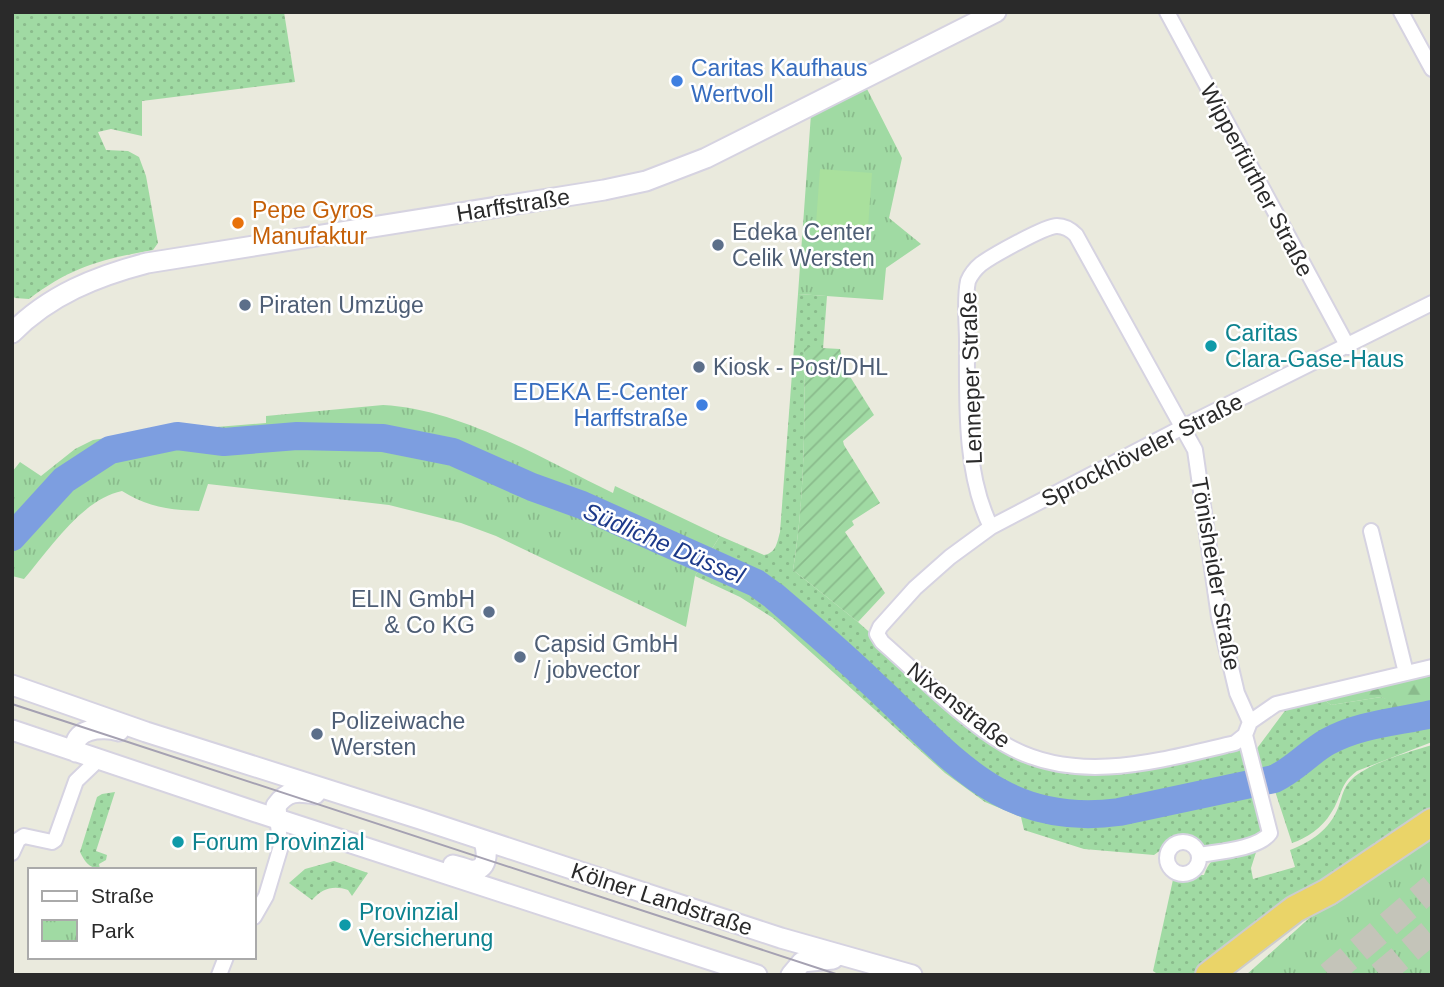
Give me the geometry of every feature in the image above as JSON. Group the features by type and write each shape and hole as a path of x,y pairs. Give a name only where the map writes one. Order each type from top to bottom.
{"highway":[{"path":"1209,975 1295,909 1328,892 1432,822"},
{"path":"1235,975 1328,892"}],"main road":[{"name":"Harffstraße","path":"12,333 38,311 82,284 147,263 592,192 653,179 717,153 996,12"},
{"name":"Kölner Landstraße","path":"12,685 146,732 841,956 912,975"},
{"path":"76,752 77,739 97,727 114,729 137,737 146,732"},
{"name":"Kölner Landstraße","path":"12,730 757,975"},
{"name":"Kölner Landstraße","path":"277,819 276,806 290,792 313,794 335,801 345,795"},
{"name":"Kölner Landstraße","path":"416,863 427,857 476,870 486,860 487,848 483,840"},
{"name":"Kölner Landstraße","path":"791,975 802,962 828,962 841,956"}],"street":[{"name":"Wipperfürther Straße","path":"1167,12 1348,347"},
{"path":"1401,12 1432,69"},
{"name":"Lenneper Straße","path":"991,527 976,488 970,445 967,286 970,276 983,263 1047,228 1059,226 1072,230 1076,235 1181,428"},
{"name":"Sprockhöveler Straße","path":"878,632 915,588 950,556 991,527 1181,428 1432,303"},
{"name":"Tönisheider Straße","path":"1181,428 1195,450 1219,617 1248,728 1253,765 1270,833 1261,843 1199,855"},
{"path":"1370,531 1406,673"},
{"name":"Nixenstraße","path":"878,632 882,642 990,735 1020,752 1055,763 1103,767 1146,764 1235,743 1276,704 1432,667"},
{"path":"12,853 18,840 24,836 55,841 76,781 76,752"},
{"path":"76,781 99,759"},
{"path":"256,914 267,896 281,846 277,819"},
{"path":"281,846 300,833 312,830"}],"green space":[{"path":"12,12 284,12 295,82 142,101 142,136 111,129 98,132 106,150 128,151 139,157 146,176 158,243 153,250 102,261 73,272 29,299 15,298 12,295"},
{"path":"866,87 902,158 889,218 921,244 886,268 883,300 798,294 811,114"},
{"path":"820,169 872,173 867,241 815,237"},
{"path":"798,294 827,296 823,349 804,348 802,487 793,570 858,622 969,721 1018,754 1103,770 1242,744 1262,831 1256,837 1209,849 1185,838 1176,839 1154,855 1084,849 1024,830 1021,817 985,802 945,773 773,618 740,597 695,576 720,536 764,555 774,550 777,544"},
{"path":"804,347 840,349 844,367 874,415 843,441 880,503 852,521 854,525 845,532 885,593 858,622 793,570 802,487"},
{"path":"383,405 442,416 471,426 530,451 613,493 615,486 720,536 695,576 686,627 496,536 461,523 389,505 208,484 199,511 159,507 122,491 107,496 93,504 67,527 24,579 12,576 12,472 20,462 41,476 75,449 93,440 131,434 266,423 266,416"},
{"path":"1432,674 1432,711 1395,718 1390,701 1381,697 1331,705 1323,699"},
{"path":"1381,697 1390,700 1395,718 1366,723 1323,741 1291,769 1266,776 1255,751 1287,708 1323,699 1331,705"},
{"path":"1432,714 1432,742 1357,771 1347,781 1335,807 1319,828 1292,843 1272,782 1293,774 1326,747 1345,736"},
{"path":"1432,745 1432,810 1195,975 1159,975 1153,971 1174,875 1204,875 1208,866 1219,856 1258,846 1251,868 1253,879 1295,867 1290,850 1312,839 1325,828 1335,816 1345,789 1352,779 1379,763"},
{"path":"115,792 96,851 107,855 106,860 99,864 100,868 96,868 87,863 80,852 97,797"},
{"path":"1432,828 1432,975 1246,975 1315,913"},
{"path":"334,861 368,873 352,896 348,890 333,888 324,890 312,900 289,883 305,869"}],"waterway":[{"name":"Südliche Düssel","path":"12,537 64,480 110,450 177,436 224,442 297,436 383,438 453,452 532,487 582,505 756,583 862,673 954,761 1010,798 1042,809 1078,814 1119,812 1274,779 1320,746 1339,736 1365,727 1432,714"}],"tunnel":[{"path":"1329,975 1432,887"},
{"path":"1380,975 1432,931"}],"tram line":[{"path":"12,704 839,975"}],"place":[{"name":"Caritas Kaufhaus Wertvoll","path":"677,81"},
{"name":"Pepe Gyros Manufaktur","path":"238,223"},
{"name":"Edeka Center Celik Wersten","path":"718,245"},
{"name":"Piraten Umzüge","path":"245,305"},
{"name":"Caritas Clara-Gase-Haus","path":"1211,346"},
{"name":"Kiosk - Post/DHL","path":"699,367"},
{"name":"EDEKA E-Center Harffstraße","path":"702,405"},
{"name":"ELIN GmbH & Co KG","path":"489,612"},
{"name":"Capsid GmbH / jobvector","path":"520,657"},
{"name":"Polizeiwache Wersten","path":"317,734"},
{"name":"Forum Provinzial","path":"178,842"},
{"name":"Provinzial Versicherung","path":"345,925"}]}
